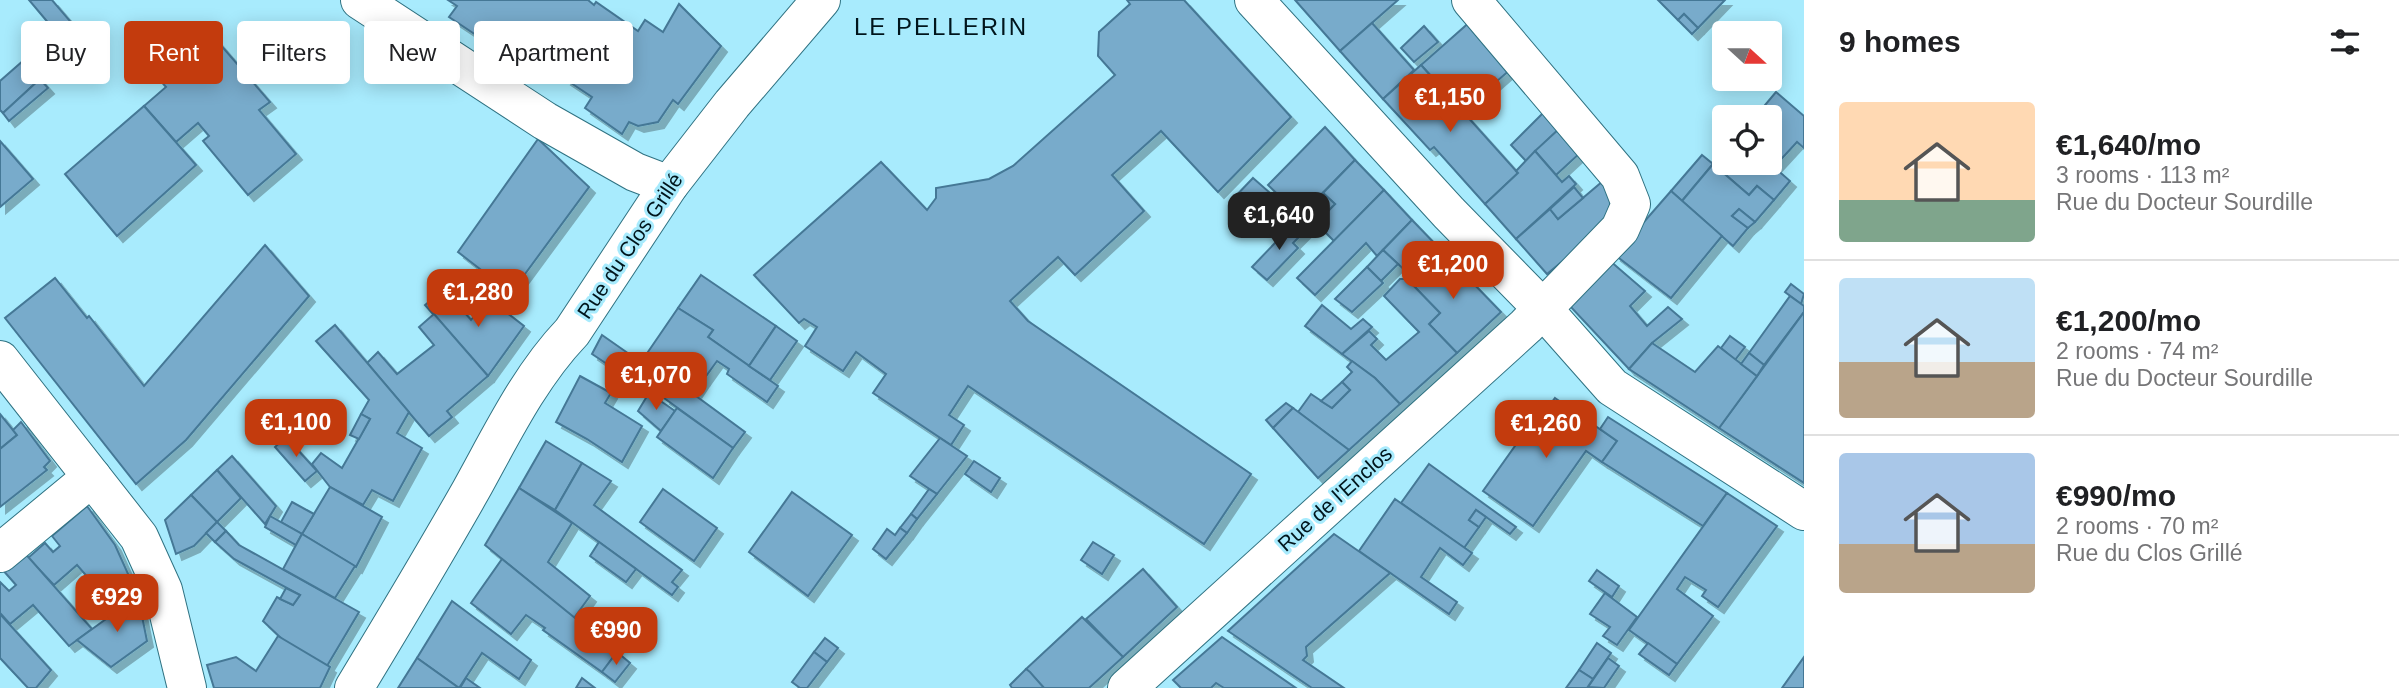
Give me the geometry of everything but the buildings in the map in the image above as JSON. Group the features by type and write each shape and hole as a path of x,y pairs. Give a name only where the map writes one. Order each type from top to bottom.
{"street":[{"path":"360,0 545,121 635,172 669,185"},
{"name":"Rue du Clos Grillé","path":"355,688 428,566 512,416 554,351 572,332 669,185 732,104 821,0"},
{"path":"1254,0 1449,213 1543,309 1612,387 1804,511"},
{"name":"Rue de l'Enclos","path":"1127,688 1543,309 1620,229 1631,204 1620,176 1471,0"},
{"path":"0,360 139,537 163,590 187,688"},
{"path":"0,553 92,477"}],"district":[{"name":"LE PELLERIN","path":"941,27"}]}
